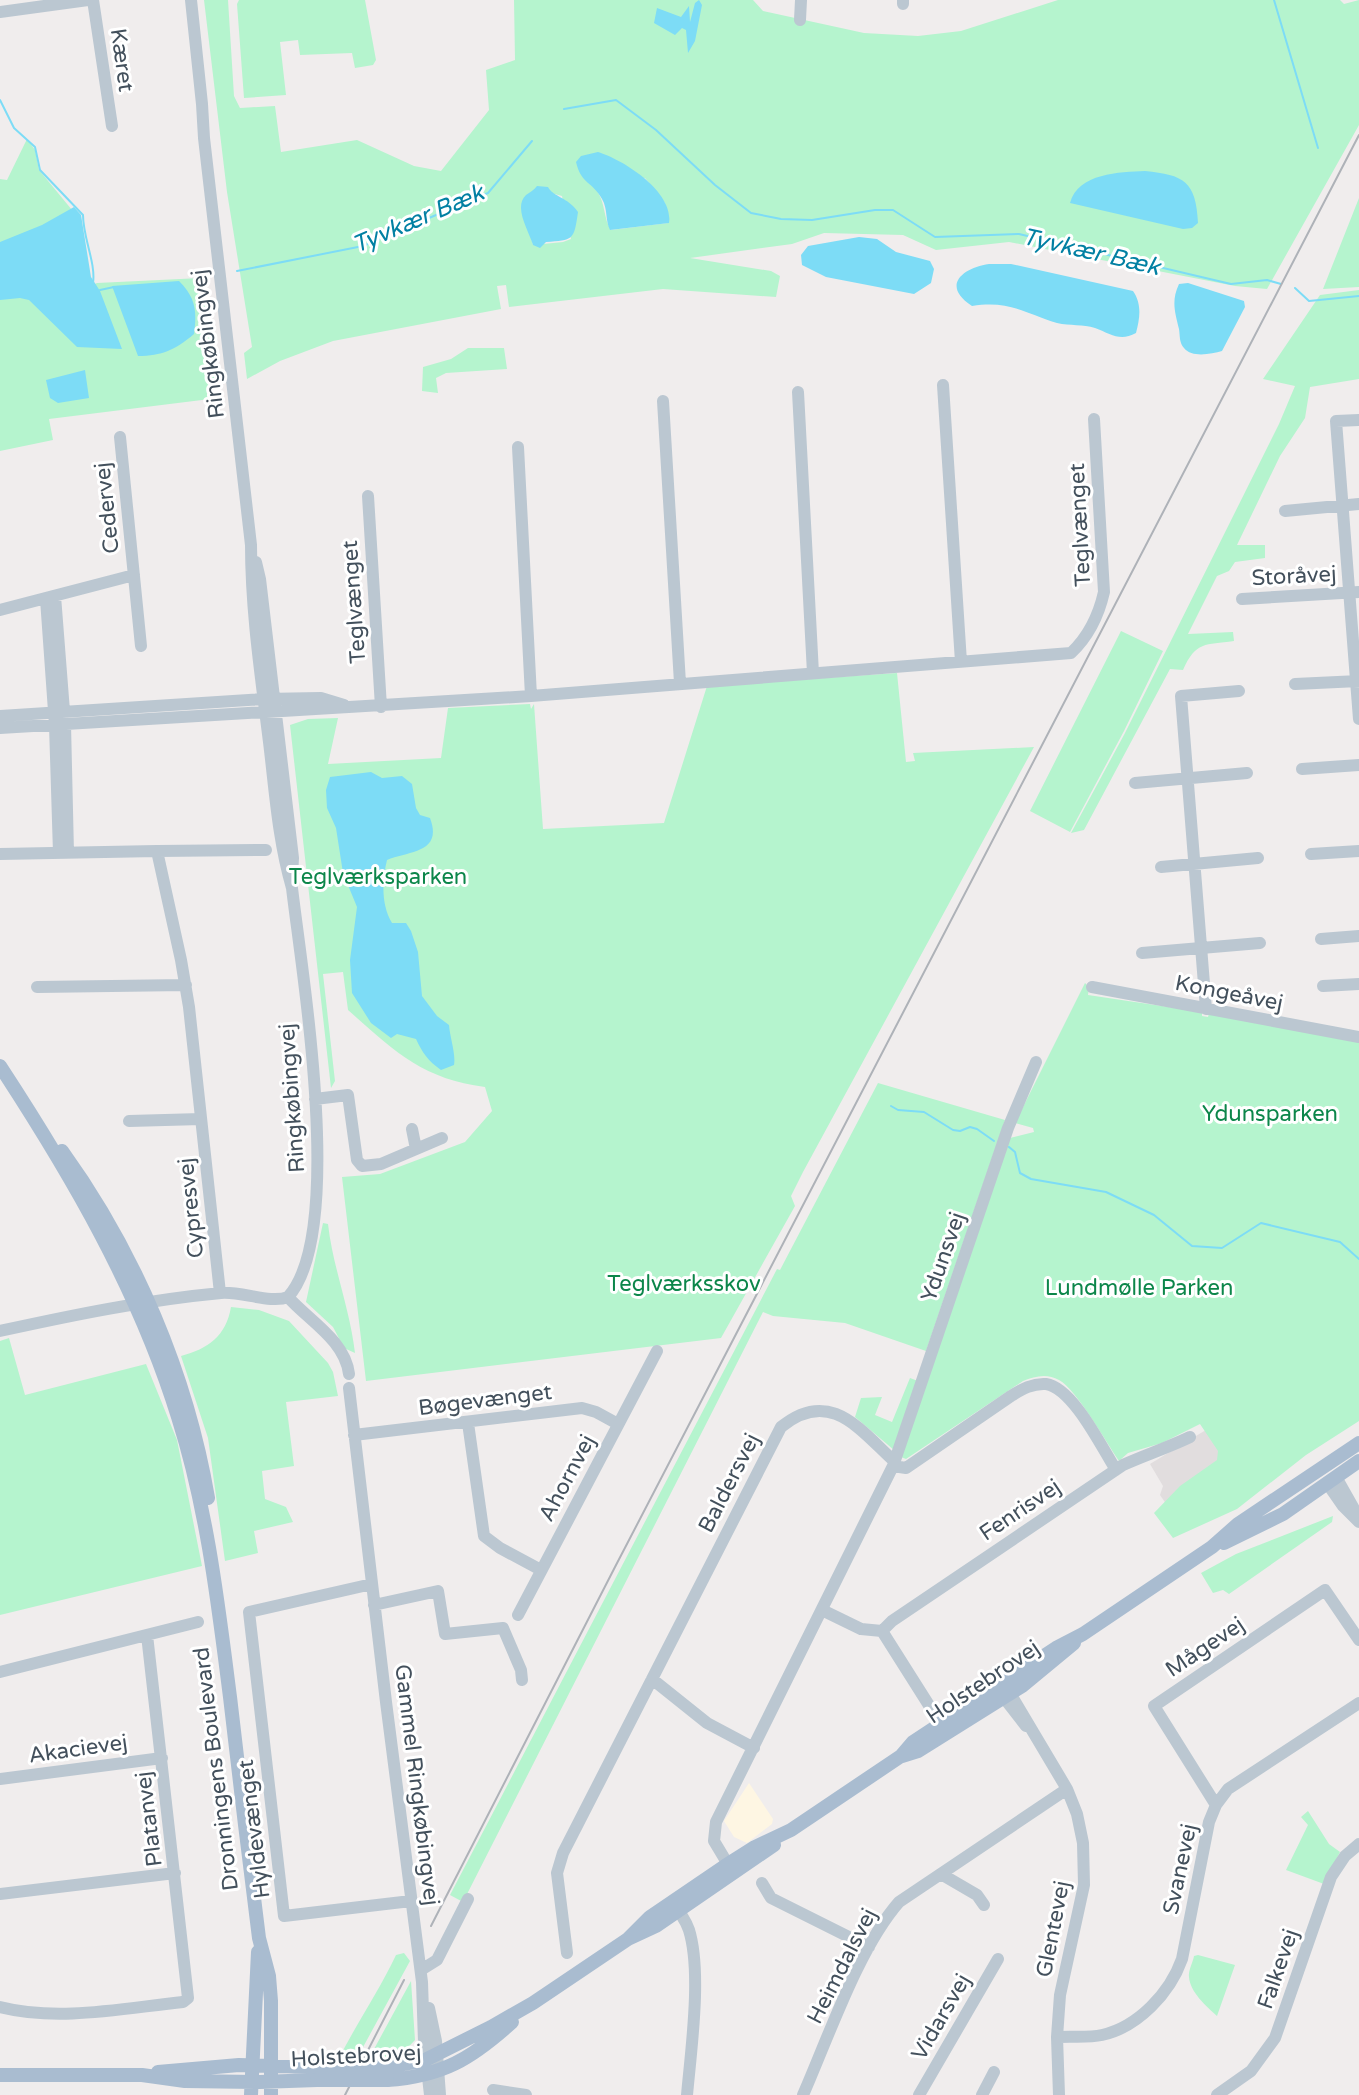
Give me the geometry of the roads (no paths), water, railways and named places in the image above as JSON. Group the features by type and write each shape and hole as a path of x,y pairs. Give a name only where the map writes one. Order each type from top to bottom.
{"main road":[{"name":"Dronningens Boulevard","path":"0,1066 142,1304 190,1460 217,1594 259,1938 269,1976 262,2078"},
{"name":"Holstebrovej","path":"433,2064 533,2003 628,1939 656,1926 675,1906 731,1868 754,1847 786,1833 901,1756 918,1751 944,1728 1004,1690 1056,1648 1083,1634 1212,1547 1246,1534 1283,1514 1359,1443"},
{"path":"1328,1475 1359,1450"},
{"name":"Holstebrovej","path":"1328,1475 1359,1461"},
{"name":"Holstebrovej","path":"1004,1690 1041,1673 1083,1634"},
{"name":"Dronningens Boulevard","path":"259,1938 257,1976 263,2004 262,2078"},
{"name":"Holstebrovej","path":"262,2078 387,2074 470,2057 533,2003"},
{"path":"142,2075 186,2068 262,2078"},
{"path":"0,2075 262,2078"}],"street":[{"name":"Kæret","path":"0,12 90,0 112,126"},
{"name":"Ringkøbingvej","path":"183,0 194,96 204,138"},
{"name":"Ringkøbingvej","path":"191,0 251,545 260,579 284,860 292,888 318,1128 317,1197 310,1246 294,1290 288,1297"},
{"path":"800,20 801,0"},
{"path":"943,385 961,662"},
{"path":"798,392 813,673"},
{"path":"663,401 680,683"},
{"name":"Teglvænget","path":"60,718 270,706 381,707 1071,653 1081,644 1100,608 1104,592 1094,419"},
{"name":"Storåvej","path":"1359,420 1336,421 1354,592 1359,719"},
{"name":"Cedervej","path":"120,437 141,646"},
{"path":"518,447 531,696"},
{"name":"Teglvænget","path":"368,496 381,707"},
{"path":"1285,511 1359,504"},
{"name":"Cedervej","path":"0,610 134,575"},
{"name":"Storåvej","path":"1242,599 1354,592"},
{"path":"50,597 60,718 63,853"},
{"path":"1295,684 1358,681"},
{"path":"1206,1009 1181,696 1239,691"},
{"path":"0,716 60,718"},
{"path":"0,728 60,718"},
{"path":"1302,769 1359,765"},
{"path":"1135,783 1247,773"},
{"path":"0,854 266,850"},
{"name":"Cypresvej","path":"157,851 186,985 220,1293"},
{"path":"1311,854 1359,851"},
{"path":"1161,867 1258,858"},
{"path":"1321,939 1359,936"},
{"path":"1142,953 1260,943"},
{"path":"1323,986 1359,984"},
{"path":"37,987 186,985"},
{"name":"Kongeåvej","path":"1092,987 1359,1037"},
{"name":"Ydunsvej","path":"731,1868 714,1841 714,1830 893,1464 1008,1128 1036,1062"},
{"path":"315,1099 348,1095 357,1160 362,1166 381,1164 442,1138"},
{"path":"129,1121 201,1119"},
{"path":"412,1129 416,1149"},
{"path":"0,1331 113,1306 220,1293 275,1299 288,1297 324,1331 347,1363 349,1374"},
{"name":"Ahornvej","path":"518,1615 652,1356"},
{"path":"893,1464 906,1468 1011,1396 1025,1388 1043,1384 1056,1387 1071,1400 1116,1470"},
{"name":"Gammel Ringkøbingvej","path":"349,1388 433,2064"},
{"name":"Bøgevænget","path":"354,1435 582,1408 618,1424"},
{"name":"Baldersvej","path":"567,1953 557,1883 559,1862 781,1427 802,1414 828,1411 840,1415 866,1434 893,1464"},
{"path":"468,1423 484,1536 541,1570"},
{"name":"Fenrisvej","path":"882,1631 892,1621 1116,1470 1190,1437"},
{"path":"1328,1475 1343,1506 1359,1521"},
{"name":"Hyldevænget","path":"372,1584 249,1612 284,1916 411,1901"},
{"name":"Mågevej","path":"1216,1805 1154,1706 1325,1590 1359,1640"},
{"path":"374,1605 438,1591 445,1634 503,1628 521,1670 522,1680"},
{"path":"822,1610 861,1629 882,1631 944,1728"},
{"path":"0,1672 198,1622"},
{"name":"Platanvej","path":"0,2007 43,2013 77,2013 183,2002 188,1998 147,1635"},
{"path":"652,1679 707,1723 754,1748"},
{"name":"Glentevej","path":"1004,1690 1067,1789 1080,1828 1084,1885 1060,1995 1057,2037 1059,2095"},
{"name":"Svanevej","path":"1057,2037 1100,2035 1121,2028 1158,2001 1175,1979 1182,1959 1209,1822 1216,1805 1228,1789 1359,1703"},
{"name":"Akacievej","path":"0,1779 162,1758"},
{"name":"Heimdalsvej","path":"803,2095 884,1919 899,1902 1067,1789"},
{"name":"Falkevej","path":"1217,2095 1251,2071 1275,2038 1331,1877 1345,1856 1359,1844"},
{"path":"0,1894 175,1873"},
{"path":"941,1874 977,1895 984,1905"},
{"path":"762,1883 771,1898 869,1947"},
{"name":"Gammel Ringkøbingvej","path":"421,1976 437,1960 468,1899"},
{"path":"675,1906 689,1931 693,1971 687,2095"},
{"name":"Vidarsvej","path":"919,2095 998,1959"},
{"path":"430,2095 433,2064"},
{"path":"433,2064 440,2095"},
{"path":"982,2095 994,2072"},
{"path":"493,2090 526,2095"}],"water":[{"path":"699,0 702,5 695,41 688,53 686,30 682,28 675,35 654,23 657,8 681,17 689,6 690,22 695,3"},
{"path":"598,152 621,162 656,189 664,200 669,223 610,230 602,199 581,175 576,162 581,156"},
{"path":"1145,171 1169,175 1185,183 1194,198 1198,223 1192,228 1183,229 1070,203 1074,193 1091,180 1112,174"},
{"path":"537,186 548,187 578,212 571,237 546,242 540,248 533,245 521,212 522,200"},
{"path":"74,207 81,215 91,277 100,291 122,349 77,347 29,300 0,300 0,242 42,225"},
{"path":"859,237 877,239 896,252 930,261 934,269 931,283 914,294 826,277 802,265 801,255 808,246"},
{"path":"989,264 1011,264 1133,291 1139,311 1136,333 1120,337 1090,327 1057,323 1007,306 972,306 958,292 959,279 971,269"},
{"path":"179,281 194,305 194,334 168,351 138,356 112,286"},
{"path":"1188,283 1244,301 1245,307 1222,351 1197,354 1187,351 1181,344 1174,301 1179,284"},
{"path":"85,370 89,398 58,403 50,398 46,380"},
{"path":"371,772 382,778 402,776 412,784 416,808 420,815 430,818 433,829 432,838 422,849 387,860 384,892 392,923 406,923 411,931 418,952 422,996 437,1016 449,1025 454,1065 441,1070 426,1056 416,1039 397,1034 391,1038 371,1023 352,993 350,960 357,907 343,873 336,828 327,808 326,790 330,777"}],"waterway":[{"path":"1274,0 1318,148"},
{"path":"0,100 14,128 35,147 40,170 83,215 93,283"},
{"name":"Tyvkær Bæk","path":"564,109 616,100 656,130 715,185 751,213 781,219 812,220 893,210 935,237 1019,234 1231,284 1267,280 1281,284"},
{"name":"Tyvkær Bæk","path":"237,271 363,246 488,193 532,141"},
{"name":"Tyvkær Bæk","path":"100,290 114,287"},
{"name":"Tyvkær Bæk","path":"1295,288 1309,301 1359,296"},
{"path":"891,1106 898,1110 924,1112 953,1130 977,1129 994,1141"},
{"path":"1009,1147 1015,1152 1020,1173 1031,1179 1106,1192 1154,1215 1192,1246 1222,1248 1261,1223 1340,1242 1359,1259"}],"railway":[{"path":"431,1926 1359,135"},
{"path":"345,2095 404,1980"}],"park label":[{"name":"Teglværksparken","path":"378,877"},
{"name":"Ydunsparken","path":"1270,1114"},
{"name":"Teglværksskov","path":"684,1284"},
{"name":"Lundmølle Parken","path":"1139,1288"}]}
